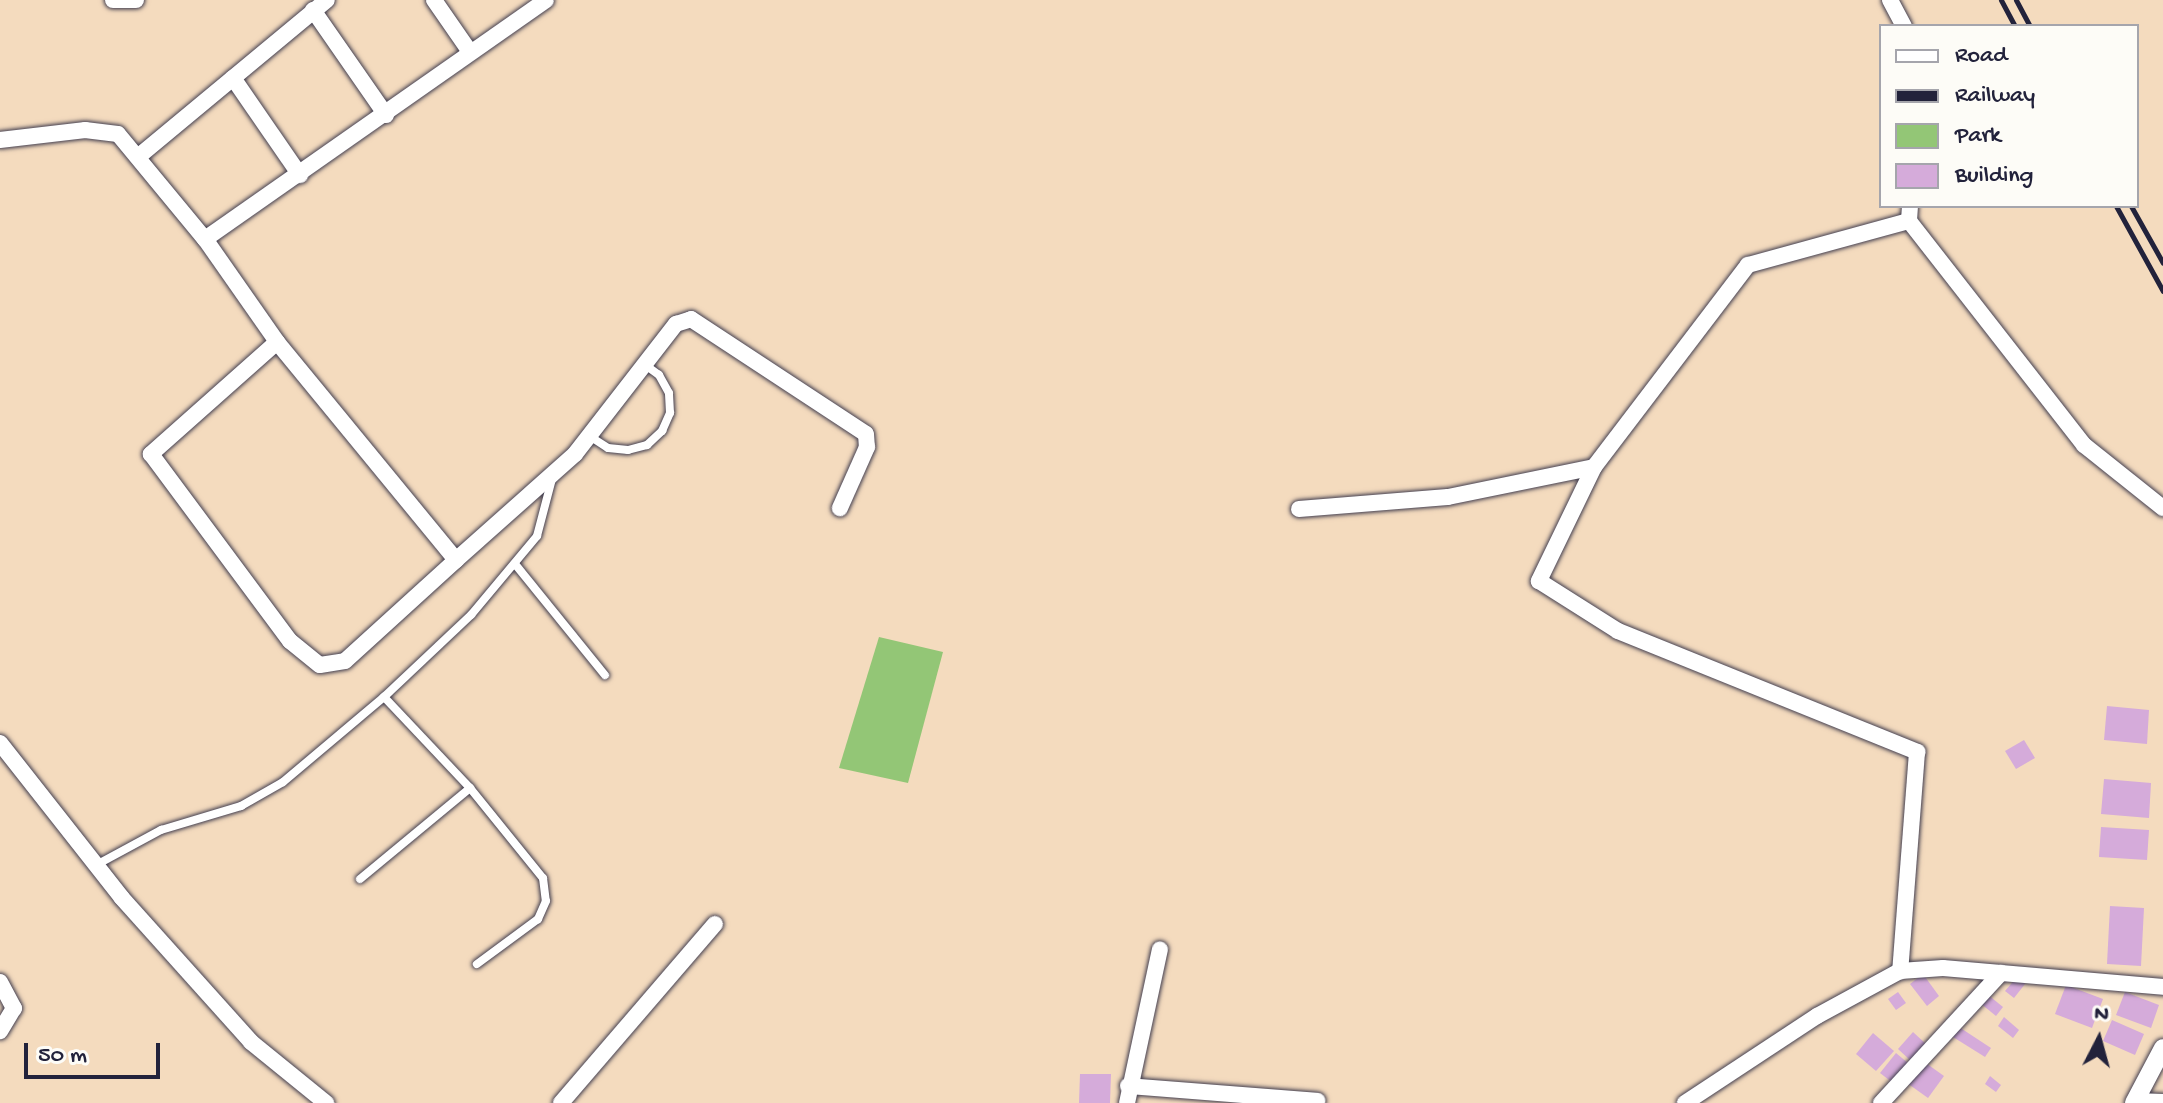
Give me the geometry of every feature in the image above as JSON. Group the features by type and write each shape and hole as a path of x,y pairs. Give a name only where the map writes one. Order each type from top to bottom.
{"street":[{"path":"113,0 136,0"},
{"path":"434,0 470,52"},
{"path":"205,239 546,0"},
{"path":"1890,0 1903,24"},
{"path":"139,156 320,5 386,115"},
{"path":"233,78 300,175"},
{"path":"0,140 85,130 118,134 205,239 277,342 456,560"},
{"path":"1900,971 1917,752 1618,631 1539,581 1594,467 1748,265 1909,214 2084,445 2163,508"},
{"path":"277,342 151,454 290,641 320,665 345,661 553,474 591,437 643,363 676,324 698,321 866,434 867,447 840,508"},
{"path":"1299,509 1448,497 1594,467"},
{"path":"0,743 98,864 251,1042 326,1103"},
{"path":"561,1103 715,924"},
{"path":"1160,949 1127,1094 1317,1101"},
{"path":"1685,1103 1817,1016 1900,971 1943,968 2163,987"},
{"path":"1881,1103 2001,973"},
{"path":"0,982 14,1008 0,1031"},
{"path":"2163,1048 2135,1102 2163,1102"}],"lane":[{"path":"591,437 608,448 628,450 647,445 662,431 670,413 669,393 659,375 643,363"},
{"path":"98,864 161,830 241,806 283,782 384,697 515,564 537,536 548,510 553,474"},
{"path":"515,564 605,675"},
{"path":"384,697 470,788 543,878 547,889 538,919 477,964"},
{"path":"360,879 470,788"}],"green space":[{"path":"879,637 943,652 908,783 839,768"}],"building":[{"path":"2107,706 2149,710 2147,744 2104,740"},
{"path":"2024,740 2035,758 2016,769 2005,751"},
{"path":"2104,779 2151,783 2149,818 2101,814"},
{"path":"2101,827 2149,830 2147,860 2099,857"},
{"path":"2110,906 2144,908 2141,966 2107,964"},
{"path":"1923,974 1939,996 1927,1006 1910,984"},
{"path":"2017,977 2025,984 2014,998 2005,991"},
{"path":"2066,985 2103,999 2092,1028 2055,1014"},
{"path":"1898,992 1906,1003 1896,1010 1888,999"},
{"path":"2125,992 2159,1005 2151,1028 2116,1015"},
{"path":"1987,994 2003,1007 1996,1016 1980,1003"},
{"path":"2004,1017 2019,1030 2013,1038 1998,1026"},
{"path":"2112,1020 2144,1034 2135,1055 2103,1041"},
{"path":"1959,1027 1991,1048 1985,1057 1953,1037"},
{"path":"1913,1032 1926,1044 1911,1061 1898,1049"},
{"path":"1873,1033 1894,1051 1876,1071 1856,1054"},
{"path":"1896,1053 1908,1063 1893,1083 1880,1073"},
{"path":"1923,1061 1944,1076 1928,1098 1907,1083"},
{"path":"1080,1074 1111,1074 1110,1103 1079,1103"},
{"path":"1990,1076 2001,1085 1996,1092 1985,1084"}],"railway":[{"path":"2001,0 2014,24"},
{"path":"2016,0 2029,24"},
{"path":"2117,208 2163,291"},
{"path":"2132,208 2163,263"}]}
